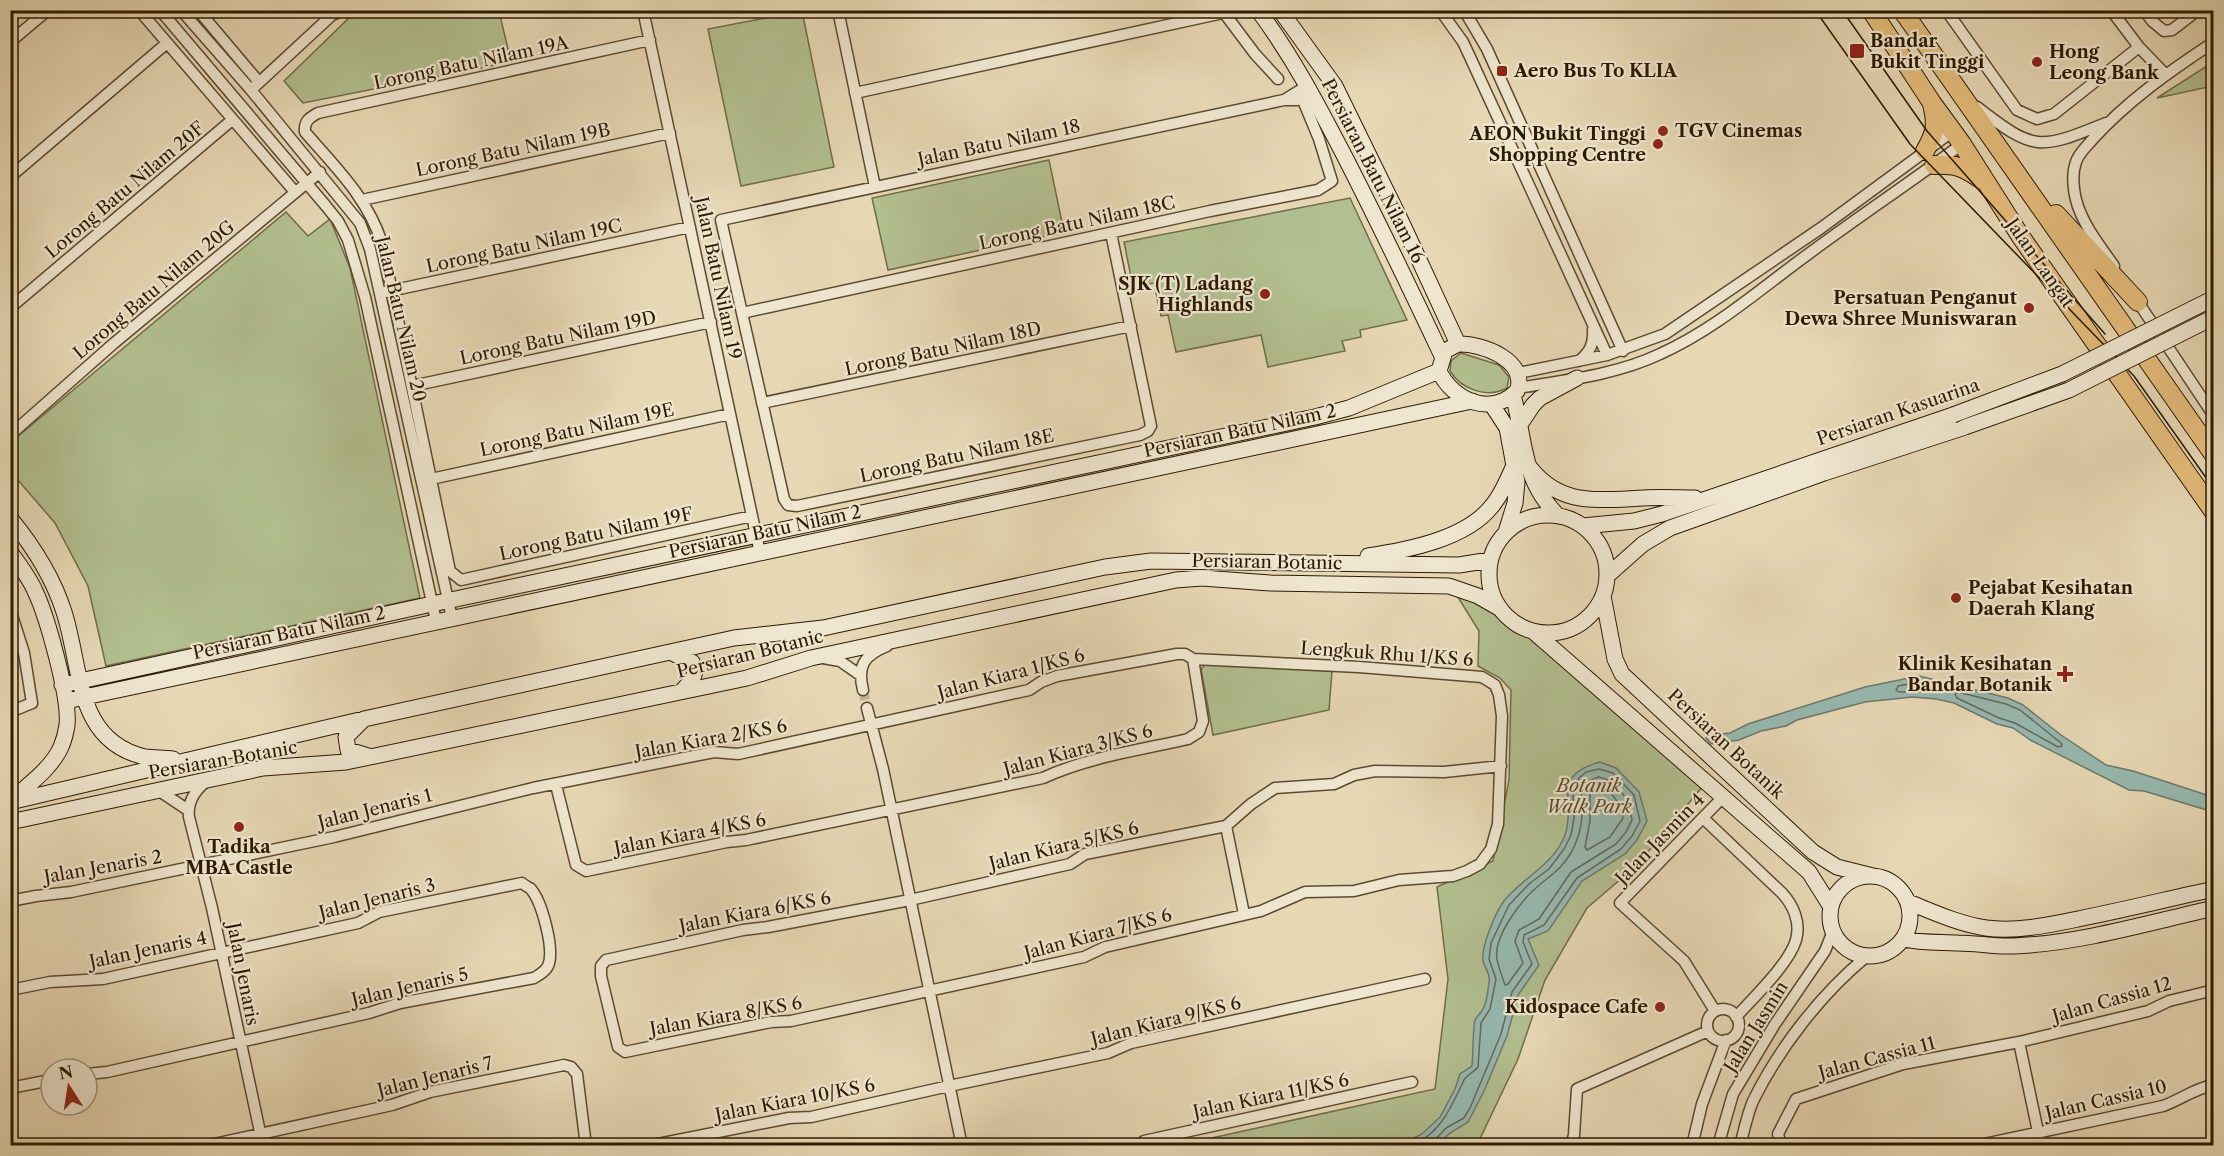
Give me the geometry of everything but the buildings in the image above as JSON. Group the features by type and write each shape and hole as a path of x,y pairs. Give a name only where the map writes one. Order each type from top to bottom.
{"highway":[{"name":"Jalan Langat","path":"1871,10 1932,103 1961,135 1986,183 2020,237 2214,512"},
{"name":"Jalan Langat","path":"1902,11 2214,455"},
{"path":"1902,11 1914,42 1962,113 1961,135 1973,132 1980,139 2097,311 2129,335"},
{"path":"1932,103 1936,120 1929,158 1960,166 1986,183"},
{"path":"2027,189 2047,205 2138,302"}],"main road":[{"name":"Persiaran Batu Nilam 16","path":"1258,10 1295,64 1307,93 1390,244 1441,363"},
{"name":"Persiaran Batu Nilam 16","path":"1280,10 1335,86 1458,344"},
{"name":"Persiaran Kasuarina","path":"1583,526 1634,521 1662,514 1953,415 2062,374 2214,298"},
{"name":"Persiaran Kasuarina","path":"1607,576 1643,544 1670,528 1824,473 1965,428 2069,390 2214,316"},
{"path":"1506,532 1516,495 1520,464 1521,423 1517,385 1513,365 1502,357 1473,345 1458,344 1448,348 1441,363 1443,379 1455,393 1472,402 1492,405 1506,400 1517,385"},
{"name":"Persiaran Batu Nilam 2","path":"62,685 1350,408 1441,363"},
{"path":"1521,423 1540,398 1576,378"},
{"name":"Persiaran Batu Nilam 2","path":"66,701 1472,402"},
{"path":"1492,405 1507,428 1520,464 1538,492 1558,516"},
{"path":"1190,444 1193,460"},
{"path":"1520,464 1555,491 1589,501 1704,498"},
{"path":"1333,562 1397,552 1473,524 1492,507 1520,464"},
{"path":"1534,632 1550,633 1567,630 1588,617 1603,596 1607,576 1605,557 1597,540 1583,526 1571,519 1544,515 1530,518 1517,523 1499,540 1490,560 1488,577 1499,608 1514,623 1534,632 1809,872 1831,907"},
{"path":"10,518 31,544 56,588 65,614 84,696 94,723 107,739 118,746 145,756 186,761"},
{"path":"10,552 39,599 66,701 67,723 61,746 39,774 10,802"},
{"name":"Persiaran Botanic","path":"10,802 364,719 734,638 823,628 1125,564 1180,561 1459,565 1490,560"},
{"name":"Persiaran Botanic","path":"10,822 263,768 346,762 371,757 747,678 811,658 1176,580 1202,578 1270,583 1449,586 1478,596 1499,608"},
{"name":"Persiaran Botanik","path":"1603,596 1615,659 1622,674 1813,852 1837,867 1874,876"},
{"path":"672,653 692,662 696,669 695,676 682,691"},
{"path":"364,719 346,737 346,744 348,750 371,757"},
{"path":"1908,902 1910,921 1903,939 1887,952 1866,956 1852,952 1841,944 1830,923 1831,907 1835,896 1851,881 1862,877 1874,876 1894,884 1908,902 1956,921 1984,928 2005,930 2110,913 2214,889"},
{"path":"1903,939 1920,943 2011,946 2054,942 2214,908"}],"street":[{"path":"10,42 48,10"},
{"path":"139,10 295,192"},
{"name":"Jalan Batu Nilam 20","path":"160,10 338,221 348,240 365,297 436,621"},
{"path":"198,10 255,85 330,13 343,10"},
{"name":"Jalan Batu Nilam 19","path":"643,10 760,553"},
{"path":"838,10 875,187"},
{"path":"1440,10 1463,42 1607,355"},
{"path":"1464,10 1487,49 1623,351"},
{"path":"1946,10 2017,110 2037,119 2054,114 2139,47"},
{"path":"2111,10 2139,47 2165,74"},
{"path":"2144,10 2164,31 2172,30 2198,10"},
{"path":"855,93 1222,12 1278,79"},
{"name":"Jalan Batu Nilam 20","path":"183,13 186,25 203,46 200,51 194,52"},
{"name":"Jalan Batu Nilam 20","path":"183,13 255,85 360,223 370,249 452,618"},
{"name":"Lorong Batu Nilam 19A","path":"362,200 305,132 304,125 307,120 318,113 650,40"},
{"path":"2214,42 2165,74 2109,122 2076,160 2074,191 2078,208 2088,229 2214,416"},
{"path":"10,177 166,43"},
{"path":"1470,57 1487,49"},
{"path":"1955,86 1969,101 2005,129 2027,141 2046,144 2067,139 2109,122"},
{"name":"Jalan Batu Nilam 18","path":"742,313 721,220 1284,100 1307,93"},
{"name":"Lorong Batu Nilam 18C","path":"742,313 1318,190 1332,181 1318,139 1307,93"},
{"name":"Lorong Batu Nilam 20F","path":"10,308 232,120"},
{"name":"Lorong Batu Nilam 19B","path":"362,200 670,133"},
{"path":"1517,385 1578,362 1623,351 1665,334 1961,135"},
{"path":"1517,385 1576,378 1640,363 1713,325 1863,213 1929,158 1961,135"},
{"name":"Lorong Batu Nilam 20G","path":"10,435 113,345 320,172"},
{"path":"362,200 375,221 378,232 431,479"},
{"path":"1546,223 1562,216"},
{"name":"Lorong Batu Nilam 19C","path":"365,297 690,226"},
{"path":"1111,233 1131,326"},
{"path":"742,313 762,404"},
{"name":"Lorong Batu Nilam 19D","path":"412,386 711,322"},
{"path":"1578,362 1588,353 1594,340 1593,324"},
{"name":"Lorong Batu Nilam 18D","path":"762,404 1131,326"},
{"name":"Lorong Batu Nilam 18E","path":"762,404 784,499 788,505 797,506 1140,435 1152,426 1131,326"},
{"name":"Lorong Batu Nilam 19E","path":"431,479 730,414"},
{"name":"Lorong Batu Nilam 19F","path":"431,479 450,571 461,580 752,516"},
{"path":"10,609 24,653 32,703 10,712"},
{"path":"863,690 860,675 866,658 879,649 904,639"},
{"name":"Jalan Kiara 1/KS 6","path":"871,726 1029,690 1057,676 1177,654 1185,654 1193,659"},
{"path":"811,658 829,658 840,661 860,675"},
{"name":"Lengkuk Rhu 1/KS 6","path":"1193,659 1359,667 1482,677 1495,685 1499,695 1502,716 1498,824 1491,849 1480,864 1453,876 1399,880 1354,891 1305,892 1274,907"},
{"name":"Jalan Kiara 3/KS 6","path":"892,810 1043,778 1062,769 1194,736 1199,732 1203,721 1193,659"},
{"path":"867,708 884,769 962,1146"},
{"name":"Jalan Kiara 2/KS 6","path":"556,785 714,752 738,754 871,726"},
{"path":"1244,914 1226,826 1251,804 1275,788 1334,784 1375,771 1444,772 1501,766"},
{"path":"158,790 188,810 197,789 209,780"},
{"name":"Jalan Kiara 4/KS 6","path":"556,785 576,865 585,871 892,810"},
{"name":"Jalan Jenaris 1","path":"201,865 334,837 533,788 556,785"},
{"name":"Jalan Jasmin 4","path":"1715,1011 1684,961 1620,903 1724,797"},
{"name":"Jalan Jenaris","path":"188,810 222,951 263,1146"},
{"path":"1703,818 1792,903 1796,915 1796,939 1790,951 1770,981 1736,1017"},
{"name":"Jalan Kiara 5/KS 6","path":"910,900 1070,864 1086,854 1226,826"},
{"name":"Jalan Jenaris 2","path":"10,901 71,892 201,865"},
{"name":"Jalan Jenaris 3","path":"222,951 358,923 379,912 522,883 530,888 539,903 547,930"},
{"name":"Jalan Kiara 6/KS 6","path":"606,960 742,930 910,900"},
{"name":"Jalan Kiara 7/KS 6","path":"930,992 1084,957 1105,947 1274,907"},
{"name":"Jalan Jenaris 5","path":"240,1044 400,1004 534,978 548,967 547,930"},
{"name":"Jalan Jasmin","path":"1718,1146 1733,1094 1775,1024 1825,951 1833,931"},
{"name":"Jalan Jenaris 4","path":"10,990 50,982 103,979 222,951"},
{"name":"Jalan Jasmin","path":"1740,1146 1752,1102 1792,1036 1845,974 1866,956"},
{"name":"Jalan Kiara 8/KS 6","path":"606,960 601,966 601,976 618,1047 625,1052 930,992"},
{"name":"Jalan Kiara 9/KS 6","path":"949,1086 1108,1053 1131,1043 1425,979"},
{"name":"Jalan Cassia 12","path":"2019,1042 2148,1011 2169,1001 2214,990"},
{"path":"1725,1010 1736,1017 1739,1023 1737,1033 1726,1040 1718,1040 1708,1031 1709,1019 1715,1011 1725,1010"},
{"path":"1570,1146 1574,1135 1577,1089 1708,1031"},
{"path":"1692,1146 1702,1104 1726,1040"},
{"path":"2019,1042 2041,1146"},
{"name":"Jalan Cassia 11","path":"1781,1146 1778,1134 1796,1099 1903,1064 2019,1042"},
{"path":"99,1073 240,1044"},
{"name":"Jalan Jenaris 7","path":"206,1146 392,1105 429,1092 564,1065 571,1067 577,1074 586,1146"},
{"path":"10,1088 39,1082"},
{"name":"Jalan Kiara 11/KS 6","path":"1138,1146 1144,1141 1412,1082"},
{"name":"Jalan Cassia 10","path":"1975,1146 2163,1106 2195,1090 2214,1085"},
{"name":"Jalan Kiara 10/KS 6","path":"648,1146 789,1118 811,1117 949,1086"}],"green space":[{"path":"379,10 499,11 511,62 303,103 284,81 351,16"},
{"path":"802,11 834,167 741,186 708,29"},
{"path":"2213,62 2213,86 2157,98"},
{"path":"1049,160 1064,232 888,270 872,198"},
{"path":"1350,198 1407,320 1360,330 1361,337 1342,341 1345,351 1268,367 1261,335 1176,352 1168,315 1161,316 1154,283 1133,287 1124,242"},
{"path":"286,212 308,236 330,219 350,268 420,598 106,666 88,586 55,523 11,472 10,443"},
{"path":"1461,353 1499,365 1509,377 1507,388 1491,393 1475,390 1461,383 1450,371 1451,361"},
{"name":"Botanik Walk Park","path":"1456,594 1497,610 1703,786 1636,866 1587,908 1545,980 1518,1059 1477,1145 1203,1146 1202,1140 1435,1089 1448,979 1437,887 1493,861 1509,780 1511,690 1500,678 1478,666 1479,631"},
{"path":"1207,663 1332,671 1329,710 1213,735 1201,669"}],"water":[{"path":"1919,676 2008,698 2023,705 2061,735 2106,765 2133,771 2213,797 2213,812 2144,791 2129,790 2032,741 2013,728 1997,724 1954,703 1936,699 1912,697 1865,702 1797,720 1786,726 1761,731 1739,740 1711,744 1706,738 1730,733 1748,724 1865,687"},
{"path":"1600,762 1616,768 1639,792 1647,821 1637,840 1625,854 1582,881 1548,931 1528,939 1539,965 1518,995 1507,1036 1468,1122 1450,1133 1437,1145 1400,1145 1422,1134 1440,1117 1460,1074 1472,1066 1474,1023 1484,1006 1488,993 1489,976 1483,955 1493,922 1504,901 1546,863 1560,845 1568,823 1570,782 1584,768"}],"tunnel":[{"path":"863,690 867,708"}],"tram line":[{"path":"1815,10 1910,144 2134,376 2214,489"},
{"path":"1842,10 1927,131 2105,334"}],"place":[{"name":"Bandar Bukit Tinggi","path":"1857,51"},
{"name":"Hong Leong Bank","path":"2037,62"},
{"name":"Aero Bus To KLIA","path":"1502,71"},
{"name":"TGV Cinemas","path":"1663,131"},
{"name":"AEON Bukit Tinggi Shopping Centre","path":"1658,144"},
{"name":"SJK (T) Ladang Highlands","path":"1265,294"},
{"name":"Persatuan Penganut Dewa Shree Muniswaran","path":"2029,308"},
{"name":"Pejabat Kesihatan Daerah Klang","path":"1956,598"},
{"name":"Klinik Kesihatan Bandar Botanik","path":"2065,674"},
{"name":"Tadika MBA Castle","path":"239,827"},
{"name":"Kidospace Cafe","path":"1660,1007"}]}
